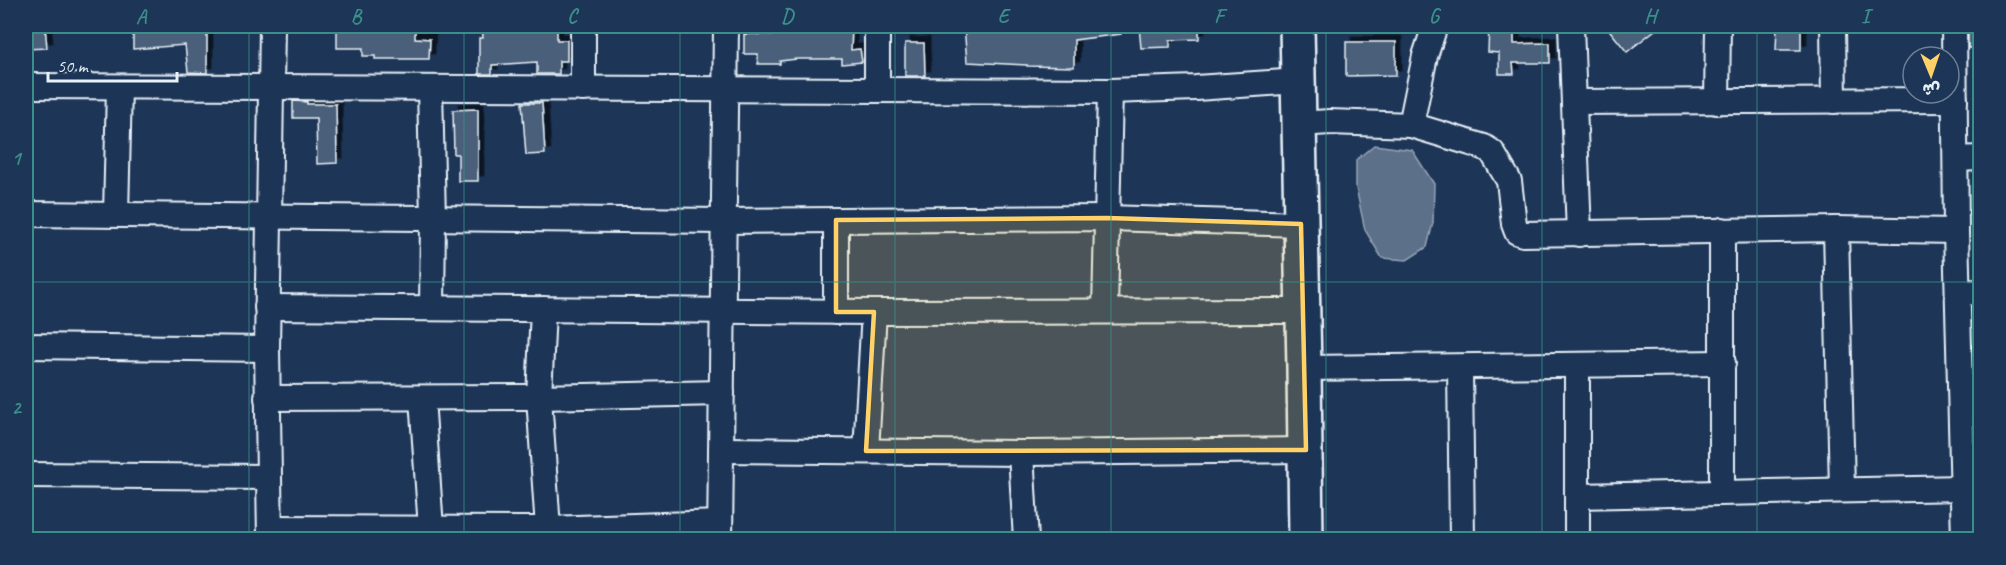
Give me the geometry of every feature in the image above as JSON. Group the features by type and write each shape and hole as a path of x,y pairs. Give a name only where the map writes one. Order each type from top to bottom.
{"highway":[{"path":"1297,26 1306,540"}],"street":[{"path":"272,26 267,307 270,534 430,529 720,531 726,26"},
{"path":"583,26 583,89"},
{"path":"877,89 878,26"},
{"path":"1411,125 1425,56 1435,26"},
{"path":"1571,26 1579,234"},
{"path":"1717,102 1718,26"},
{"path":"1833,26 1834,101"},
{"path":"1954,26 1954,45"},
{"path":"26,86 1110,91 1299,81"},
{"path":"116,214 118,87"},
{"path":"430,88 433,219 432,308"},
{"path":"1105,310 1110,91"},
{"path":"1574,102 1901,100"},
{"path":"1955,105 1956,231 1969,292 1971,374 1964,488 1964,540"},
{"path":"1299,124 1330,122 1411,125 1484,147 1492,152 1509,180 1514,224 1517,232 1523,234 1836,229 1956,231"},
{"path":"1956,159 1980,158"},
{"path":"26,214 724,221 1107,218 1301,224"},
{"path":"836,312 837,220"},
{"path":"1836,229 1842,490"},
{"path":"1722,230 1722,492"},
{"path":"267,307 836,312 1302,311"},
{"path":"543,309 539,397 548,529"},
{"path":"866,451 874,312"},
{"path":"26,346 267,349"},
{"path":"1304,368 1723,363"},
{"path":"1577,365 1577,540"},
{"path":"1460,367 1462,540"},
{"path":"267,398 539,397 722,393"},
{"path":"422,398 430,529"},
{"path":"721,450 1021,453 1305,450"},
{"path":"1021,453 1026,540"},
{"path":"26,475 268,477"},
{"path":"1577,496 1964,488"}],"highlighted area":[{"path":"1107,218 1301,224 1306,450 866,451 874,312 836,312 836,220"}],"water":[{"path":"1374,145 1412,150 1434,184 1433,223 1427,247 1407,260 1382,258 1365,230 1356,188 1356,160"}],"building":[{"path":"45,26 47,48 26,49 26,27"},
{"path":"142,26 207,26 207,73 188,72 185,45 133,49 133,33 143,33"},
{"path":"377,26 415,26 415,38 430,39 429,59 375,59 375,56 363,56 363,48 337,48 337,27 377,28"},
{"path":"482,26 557,26 557,40 567,40 567,61 559,61 559,74 537,74 537,62 492,65 492,74 479,74 479,38 483,38"},
{"path":"782,26 852,26 851,50 860,49 862,62 842,64 842,59 797,59 780,61 780,64 758,64 758,54 744,54 744,34 782,35"},
{"path":"964,26 1120,26 1121,34 1074,40 1074,67 1027,66 967,62"},
{"path":"1139,26 1199,26 1199,39 1170,40 1170,47 1141,48"},
{"path":"1489,26 1514,26 1514,44 1550,43 1550,63 1513,63 1514,74 1499,74 1499,53 1488,52"},
{"path":"1606,26 1660,26 1627,52"},
{"path":"1777,26 1801,26 1801,50 1776,50"},
{"path":"1968,26 1980,26 1980,48 1968,48"},
{"path":"1346,42 1396,42 1396,75 1346,76"},
{"path":"905,43 924,43 925,76 905,76"},
{"path":"293,101 307,102 307,104 336,104 337,163 317,164 316,118 293,118"},
{"path":"522,103 542,103 545,154 526,155"},
{"path":"478,109 478,181 458,181 458,154 454,154 453,110"}]}
